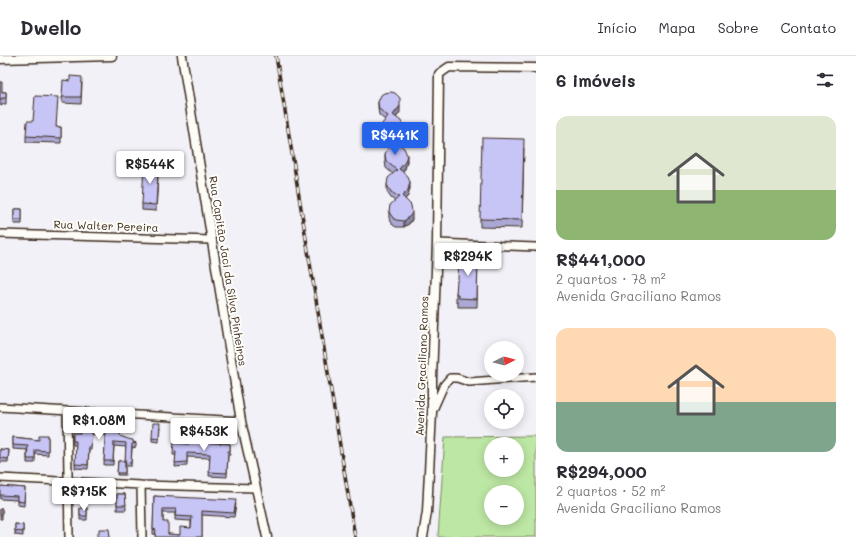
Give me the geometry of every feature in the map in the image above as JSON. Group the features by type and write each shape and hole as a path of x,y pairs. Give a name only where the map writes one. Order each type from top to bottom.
{"street":[{"path":"0,59 112,56"},
{"name":"Rua Capitão Jaci da Silva Pinheiros","path":"182,56 241,421 267,537"},
{"name":"Avenida Graciliano Ramos","path":"423,537 427,512 432,412 437,243 439,74 449,67 536,68"},
{"name":"Rua Walter Pereira","path":"0,234 212,240"},
{"path":"437,243 536,247"},
{"path":"432,412 444,385 450,378 457,378 469,382 536,376"},
{"path":"0,407 241,421"},
{"path":"67,411 69,537"},
{"path":"0,478 141,485 256,488"},
{"path":"141,485 142,537"}],"green space":[{"path":"536,436 536,537 438,537 445,437"}],"building":[{"path":"70,76 82,77 81,97 62,97 63,80 70,81"},
{"path":"0,82 2,82 2,92 6,92 6,98 2,99 0,99"},
{"path":"391,92 395,93 400,98 400,106 393,115 401,121 404,128 402,135 395,143 396,142 404,148 407,155 405,162 399,169 407,175 410,182 408,190 402,196 411,205 412,213 404,221 396,220 389,212 390,205 399,197 391,192 387,185 388,178 397,170 386,161 385,154 388,148 394,144 382,134 382,124 388,116 379,109 378,102 381,95"},
{"path":"35,96 58,97 56,127 61,127 61,138 26,136 27,121 33,121"},
{"path":"482,138 524,139 522,220 480,219"},
{"path":"144,165 156,165 156,171 158,171 156,205 142,204"},
{"path":"14,209 22,209 22,220 14,220"},
{"path":"459,255 478,255 477,299 458,298 458,294 456,294"},
{"path":"80,420 115,420 114,430 120,430 120,436 133,440 133,442 136,443 132,444 131,463 125,462 126,443 114,442 113,461 104,461 106,431 92,430 88,465 75,464 76,441 73,441 73,433 80,433"},
{"path":"153,423 160,423 159,438 152,437"},
{"path":"189,425 198,426 198,442 230,444 230,451 228,451 227,473 209,472 210,454 187,453 187,462 175,463 176,452 173,451 174,443 189,444"},
{"path":"39,435 48,435 48,451 35,450 35,459 27,459 28,446 13,445 13,437 39,440"},
{"path":"0,449 9,450 8,459 0,458"},
{"path":"118,461 125,461 125,473 117,473"},
{"path":"0,486 25,488 24,502 17,501 17,496 0,495"},
{"path":"117,494 125,494 126,505 117,505"},
{"path":"154,496 236,500 234,513 202,511 202,537 155,537 156,530 153,529","holes":["163,509 176,509 175,516 192,517 191,528 180,527 180,535 168,534 168,522 163,522"]},
{"path":"80,508 87,508 87,516 80,516"},
{"path":"0,509 2,509 2,515 0,515"},
{"path":"15,524 23,525 23,532 15,531"},
{"path":"99,529 109,529 110,537 97,537 97,534 99,534"}],"railway":[{"path":"276,56 355,537"}]}
